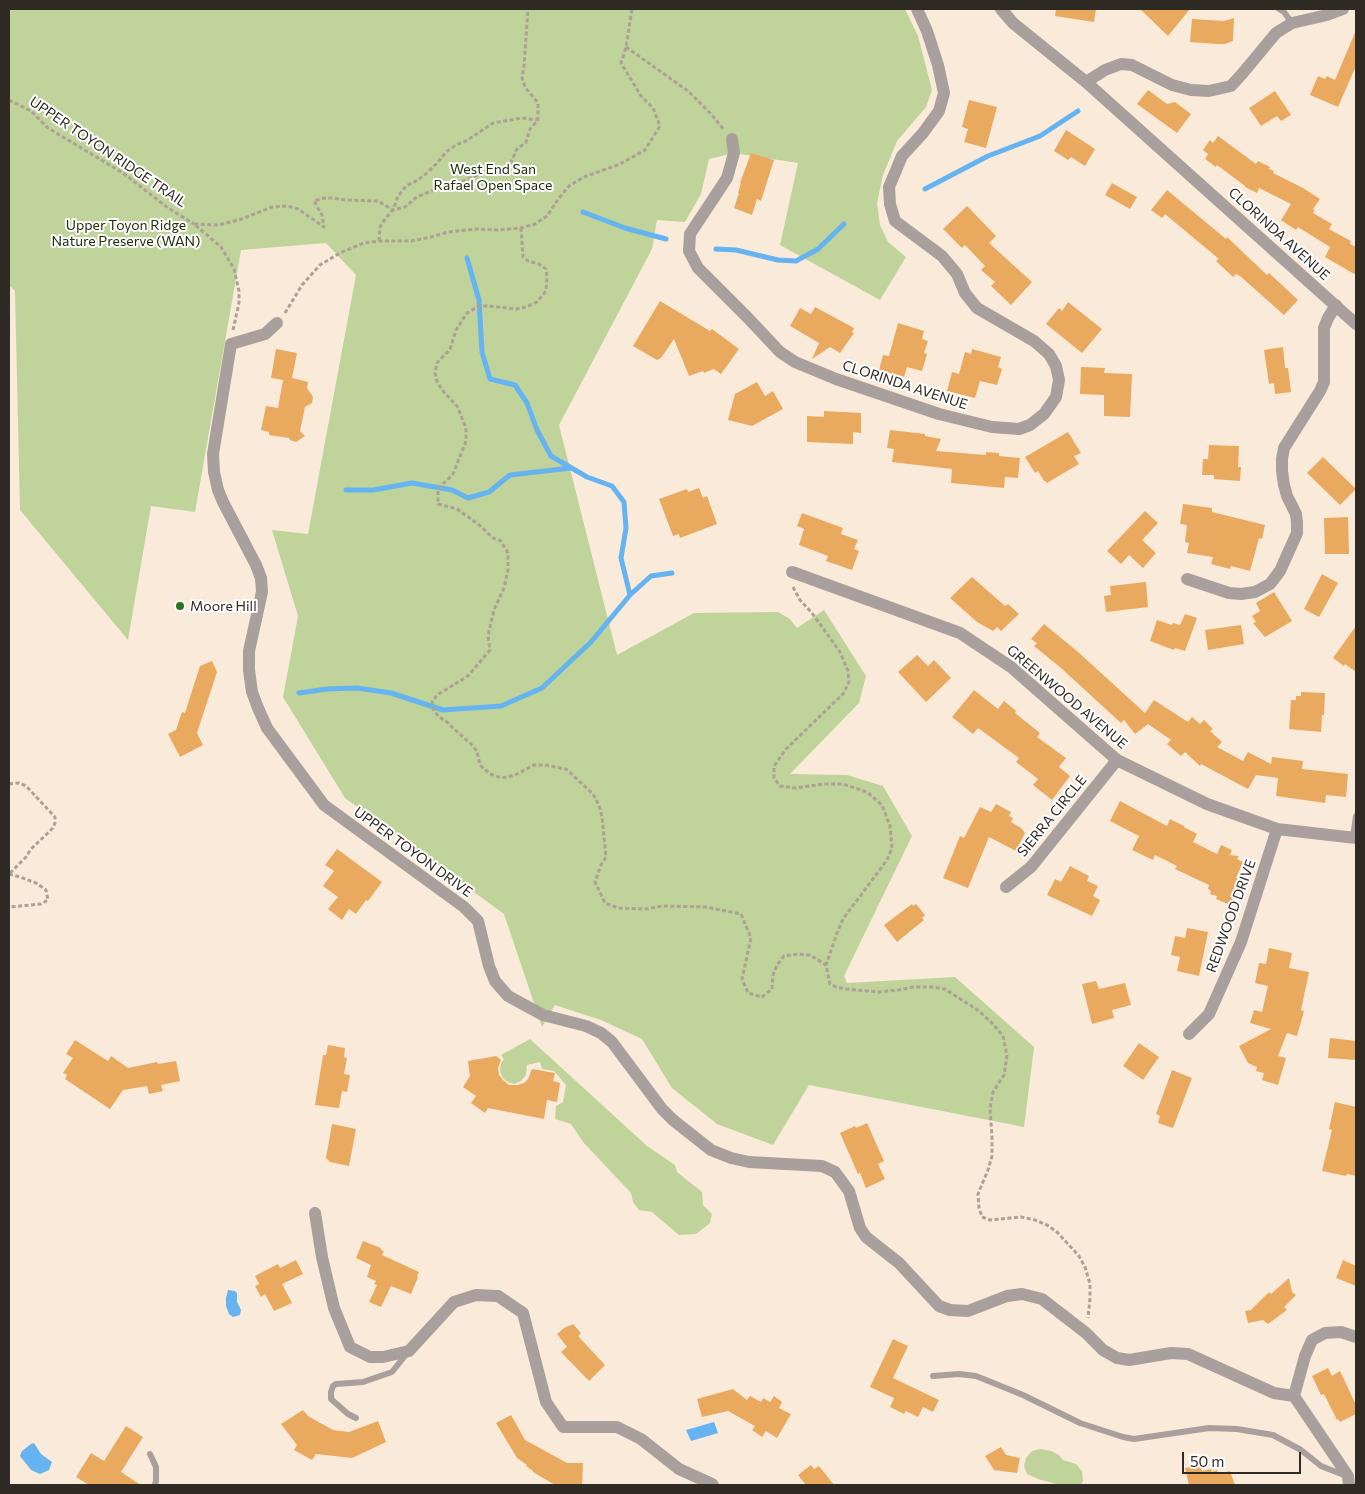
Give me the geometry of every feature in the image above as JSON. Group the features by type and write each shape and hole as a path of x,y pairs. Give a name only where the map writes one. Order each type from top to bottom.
{"street":[{"name":"CLORINDA AVENUE","path":"732,139 734,153 727,178 690,234 689,251 698,268 780,352 795,362 836,380 939,414 992,427 1019,429 1030,425 1044,414 1056,397 1059,380 1056,366 1050,354 1034,341 977,308 965,293 957,274 942,256 895,221 890,204 889,187 902,156 923,133 939,111 944,93 938,65 927,31 917,9"},
{"name":"CLORINDA AVENUE","path":"1001,9 1013,23 1086,82 1356,324"},
{"path":"1086,82 1105,70 1120,64 1132,65 1172,85 1191,90 1209,91 1231,86 1276,33 1292,23 1327,15 1343,9"},
{"path":"1188,579 1229,593 1241,594 1255,592 1270,584 1280,571 1297,532 1296,514 1284,486 1282,459 1284,448 1324,382 1324,328 1336,305"},
{"path":"231,344 266,334 277,324"},
{"name":"UPPER TOYON DRIVE","path":"231,344 212,454 218,490 261,578 262,592 249,651 252,692 258,708 267,728 324,805 464,907 478,921 492,974 508,996 543,1015 586,1026 601,1033 612,1042 662,1109 711,1150 731,1158 749,1162 822,1166 835,1172 849,1191 860,1228 866,1236 899,1264 939,1306 950,1310 968,1311 1007,1296 1022,1294 1042,1299 1086,1333 1104,1350 1117,1358 1129,1360 1172,1353 1188,1354 1274,1393 1294,1396"},
{"name":"GREENWOOD AVENUE","path":"792,572 960,633 1011,668 1117,760 1207,804 1277,829 1355,838"},
{"name":"SIERRA CIRCLE","path":"1006,887 1031,867 1117,760"},
{"name":"REDWOOD DRIVE","path":"1189,1034 1209,1014 1241,942 1277,829"},
{"path":"315,1213 322,1257 334,1308 350,1347 370,1357 383,1358 409,1351 454,1302 476,1295 498,1296 523,1313 546,1402 563,1427 617,1427 641,1439 679,1469 713,1485"},
{"path":"1351,1480 1294,1396 1305,1356 1312,1340 1325,1333 1341,1332 1356,1337"}],"lane":[{"path":"1279,9 1284,12 1292,23"},
{"path":"1355,838 1356,816"},
{"path":"356,1418 348,1414 331,1399 333,1386 336,1384 363,1382 392,1372 409,1351"},
{"path":"933,1376 959,1374 976,1376 1023,1395 1080,1423 1134,1439 1209,1428 1237,1429 1273,1435 1301,1450 1321,1466 1351,1480"},
{"path":"150,1454 156,1467 156,1481 154,1485"}],"path":[{"path":"194,224 218,225 239,220 272,207 287,206 298,209 324,227 322,215 314,200 333,198 378,201 393,210 405,207 417,197 444,186 457,184 489,170 506,166 511,162 517,149 526,142 530,129 538,120 538,103 525,87 522,78 528,9"},
{"path":"277,324 302,286 320,265 340,253 364,243 411,241 448,232 521,228 534,224 546,216 569,186 584,177 620,164 645,150 660,126 653,108 641,96 621,63 626,47 632,9"},
{"path":"626,47 688,91 732,139"},
{"name":"UPPER TOYON RIDGE TRAIL","path":"9,100 31,111 48,128 123,173 168,208 194,224 221,247 234,269 239,291 231,344"},
{"path":"379,241 380,227 393,210 398,196 406,186 428,172 446,152 493,123 522,118 538,120"},
{"path":"521,228 523,257 528,262 539,264 546,269 546,291 537,302 526,307 516,309 479,306 467,313 456,330 450,349 437,363 435,373 442,390 457,406 466,428 466,441 453,474 438,489 438,504 457,509 493,538 501,541 508,553 508,570 504,588 494,610 488,636 490,650 468,676 437,695 432,702 433,709 472,744 477,751 480,765 490,774 502,778 515,776 534,765 552,766 566,769 593,794 600,805 606,857 595,882 605,903 618,908 706,907 741,914 751,938 742,978 748,993 762,998 772,989 773,975 777,965 784,956 810,955 826,965"},
{"path":"792,572 791,584 800,600 812,613 840,652 848,671 849,682 843,694 786,749 774,766 774,778 780,786 795,788 824,784 843,784 867,792 882,805 890,826 892,848 887,860 843,920 826,965 830,984 836,987 879,992 922,987 945,989 979,1011 1004,1036 1007,1055 1004,1075 993,1092 990,1109 992,1156 978,1194 979,1208 982,1216 990,1220 1021,1217 1047,1225 1057,1232 1079,1256 1086,1266 1090,1284 1086,1333"},
{"path":"9,784 19,783 26,786 54,817 55,822 54,828 31,849 26,857 9,874 36,883 46,890 48,900 41,904 9,907"}],"green space":[{"name":"West End San Rafael Open Space","path":"9,9 905,9 918,36 932,90 926,107 897,141 883,175 877,203 880,225 888,242 906,257 880,300 780,245 798,163 734,153 709,159 701,194 685,222 657,220 652,249 559,425 617,655 694,613 778,612 790,619 797,628 824,610 866,676 859,703 790,774 847,775 883,786 912,836 844,976 847,983 955,977 1034,1047 1024,1127 809,1085 773,1145 717,1124 672,1088 642,1039 601,1020 555,1005 542,1027 504,914 345,798 283,697 298,616 272,530 308,534 356,275 326,243 241,250 195,512 151,506 128,640 20,510 15,291 9,285"},
{"path":"530,1039 647,1146 675,1165 677,1172 702,1192 703,1205 712,1214 710,1223 696,1234 679,1235 652,1212 639,1210 633,1202 631,1193 583,1142 571,1124 555,1119 556,1106 563,1102 566,1085 554,1071 542,1069 540,1062 527,1065 526,1075 521,1081 514,1084 502,1077 500,1070 504,1059 501,1055"},
{"path":"1040,1449 1051,1451 1059,1455 1063,1460 1076,1464 1082,1471 1083,1481 1081,1485 1060,1485 1027,1474 1024,1466 1026,1458 1032,1451"}],"water":[{"path":"228,1290 237,1293 237,1302 241,1310 240,1315 233,1317 229,1314 226,1306"},
{"path":"714,1422 718,1433 691,1441 686,1430"},
{"path":"34,1443 41,1454 52,1462 49,1470 40,1474 31,1470 20,1456 22,1451"}],"building":[{"path":"1056,9 1096,9 1094,22 1055,16"},
{"path":"1140,9 1190,9 1168,36"},
{"path":"1234,18 1233,41 1225,44 1190,42 1192,19 1224,21"},
{"path":"1356,30 1356,66 1338,107 1310,95 1318,76 1325,79 1327,76 1335,80"},
{"path":"1148,90 1167,104 1175,102 1191,114 1177,133 1137,104"},
{"path":"1275,91 1291,115 1281,121 1277,116 1261,126 1249,108"},
{"path":"969,100 997,107 986,148 964,142 968,129 962,127"},
{"path":"1066,130 1095,149 1085,166 1071,157 1068,160 1054,151"},
{"path":"1218,136 1256,164 1258,161 1270,167 1269,169 1274,171 1273,173 1320,199 1313,209 1315,210 1313,213 1332,224 1329,229 1351,241 1350,244 1356,247 1356,275 1325,257 1330,247 1298,227 1296,230 1281,220 1291,204 1259,188 1257,193 1245,187 1217,165 1216,167 1205,159 1208,154 1203,150 1210,140 1213,143"},
{"path":"751,153 774,160 761,201 757,199 752,215 734,208 740,183"},
{"path":"1112,183 1137,197 1130,209 1105,195"},
{"path":"1167,190 1226,239 1227,237 1267,275 1269,273 1298,300 1284,315 1240,276 1236,274 1233,277 1216,261 1219,259 1165,214 1162,218 1151,210"},
{"path":"967,206 996,236 989,243 1032,282 1011,305 991,286 995,282 981,270 985,266 965,245 962,248 943,229"},
{"path":"660,301 710,331 712,329 739,349 721,374 714,369 689,376 674,339 661,358 657,360 633,346"},
{"path":"1068,302 1102,329 1082,353 1046,324 1059,308 1062,311"},
{"path":"815,307 854,328 852,332 854,333 840,353 830,347 812,359 819,343 790,326 800,308 811,314"},
{"path":"898,323 924,331 922,339 928,341 924,353 927,354 922,371 907,367 904,377 879,370 883,355 889,356"},
{"path":"1283,347 1285,368 1288,368 1291,392 1275,394 1274,383 1269,384 1264,350"},
{"path":"276,349 297,353 292,378 308,382 307,388 313,397 312,403 305,407 300,431 305,436 296,442 289,438 269,435 269,432 261,430 266,406 278,408 283,380 271,378"},
{"path":"972,349 1001,357 998,367 1002,369 997,385 980,381 975,398 947,391 952,372 959,374 965,352 971,354"},
{"path":"1081,367 1105,368 1104,373 1132,374 1130,417 1104,416 1104,395 1080,394"},
{"path":"757,382 765,396 773,391 783,409 752,426 728,420 735,394"},
{"path":"824,411 861,413 861,433 853,432 853,444 807,442 807,416 824,417"},
{"path":"890,430 925,434 925,436 941,439 936,451 986,455 986,452 999,453 999,456 1020,458 1018,478 1005,477 1004,488 951,483 952,469 892,462 894,449 887,448"},
{"path":"1068,432 1081,453 1074,456 1079,464 1047,483 1038,471 1035,473 1025,457"},
{"path":"1209,445 1239,446 1238,467 1241,467 1240,481 1214,479 1214,475 1202,475 1203,459 1208,459"},
{"path":"1323,457 1356,489 1340,505 1307,473"},
{"path":"699,488 703,498 707,496 717,524 680,538 679,534 673,536 659,499 687,489 688,492"},
{"path":"1183,504 1212,508 1212,512 1265,525 1262,539 1259,538 1250,571 1231,566 1230,569 1211,564 1213,557 1187,553 1189,543 1185,542 1187,525 1180,524"},
{"path":"1145,511 1158,523 1142,540 1156,553 1143,568 1129,555 1121,564 1107,551"},
{"path":"802,513 843,528 841,534 858,540 854,549 859,551 852,570 826,561 828,556 799,545 804,529 797,526"},
{"path":"1348,517 1349,554 1325,554 1324,518"},
{"path":"1322,574 1338,583 1319,617 1304,609"},
{"path":"972,577 1005,606 1008,604 1019,614 1001,631 997,627 993,631 977,622 950,598"},
{"path":"1146,582 1148,607 1106,612 1104,596 1111,595 1110,586"},
{"path":"1274,592 1292,621 1265,637 1253,623 1256,622 1252,616 1260,611 1256,603"},
{"path":"1185,614 1197,618 1185,651 1175,648 1174,650 1150,641 1157,620 1172,625 1173,623 1180,625"},
{"path":"1044,624 1077,651 1145,713 1154,700 1188,722 1192,717 1200,724 1204,720 1213,729 1210,731 1222,742 1217,747 1243,761 1248,752 1271,764 1272,757 1303,761 1302,769 1348,774 1346,797 1326,795 1325,803 1276,796 1278,778 1256,775 1248,789 1201,764 1200,766 1185,752 1181,756 1167,744 1171,740 1148,724 1135,734 1124,720 1121,723 1034,646 1037,643 1031,639"},
{"path":"1241,625 1244,644 1208,650 1205,630"},
{"path":"1356,626 1356,672 1333,658"},
{"path":"917,655 928,666 934,660 951,678 926,702 898,672"},
{"path":"212,661 217,672 197,733 203,745 180,757 168,734 176,730 182,712 185,713 200,666"},
{"path":"974,690 998,709 1004,701 1016,711 1015,713 1040,733 1037,737 1066,758 1059,767 1070,776 1052,800 1033,785 1038,779 1016,762 1019,758 978,728 973,734 952,717"},
{"path":"1301,692 1325,693 1321,732 1289,729 1291,700 1296,700 1296,696 1301,696"},
{"path":"1120,801 1167,826 1170,819 1184,826 1197,834 1193,842 1217,854 1221,845 1232,850 1230,855 1239,856 1237,859 1243,862 1236,878 1241,880 1230,905 1216,899 1217,896 1210,894 1209,885 1175,869 1177,866 1155,855 1153,860 1132,850 1139,836 1110,821"},
{"path":"996,804 1011,812 1009,816 1013,818 1011,822 1025,833 1016,851 989,837 968,888 943,878 960,836 964,838 980,807 991,812"},
{"path":"337,849 382,882 356,914 349,909 342,920 328,909 338,897 323,886 334,871 325,865"},
{"path":"1070,866 1089,876 1087,881 1098,886 1093,896 1100,900 1092,916 1047,895 1055,879 1061,882"},
{"path":"912,904 913,906 916,904 925,915 922,918 924,920 897,942 884,925"},
{"path":"1187,928 1208,932 1199,976 1177,971 1180,957 1171,955 1175,936 1185,938"},
{"path":"1269,948 1292,953 1289,968 1309,972 1301,1010 1304,1011 1297,1036 1287,1033 1278,1056 1286,1058 1278,1085 1262,1080 1264,1073 1256,1071 1257,1067 1248,1063 1239,1046 1271,1029 1250,1023 1254,1010 1262,1012 1268,986 1255,983 1259,963 1266,964"},
{"path":"1096,981 1099,989 1125,983 1131,1005 1112,1010 1114,1018 1092,1024 1082,984"},
{"path":"1330,1038 1356,1041 1356,1060 1328,1058"},
{"path":"75,1040 108,1061 111,1056 128,1068 157,1062 158,1064 176,1061 180,1081 161,1085 163,1091 149,1094 147,1086 123,1090 110,1109 65,1079 67,1075 63,1073 73,1058 66,1054"},
{"path":"1139,1043 1159,1057 1143,1080 1123,1066"},
{"path":"328,1045 345,1048 344,1057 347,1058 344,1074 350,1075 347,1092 342,1091 339,1108 315,1105 323,1055 326,1055"},
{"path":"496,1056 501,1060 498,1068 499,1075 509,1085 524,1083 532,1069 555,1073 553,1081 560,1083 557,1102 547,1100 544,1119 488,1108 485,1113 471,1103 476,1096 463,1087 470,1076 468,1061"},
{"path":"1172,1070 1192,1078 1173,1128 1158,1123 1160,1116 1156,1114"},
{"path":"1335,1102 1356,1107 1356,1176 1322,1171 1332,1130 1329,1129"},
{"path":"867,1123 884,1161 878,1164 885,1179 866,1188 840,1133"},
{"path":"332,1124 356,1129 349,1166 330,1162 326,1158"},
{"path":"363,1241 381,1248 384,1251 382,1255 419,1272 411,1294 391,1286 381,1307 369,1302 377,1285 374,1284 376,1281 367,1277 371,1265 356,1258"},
{"path":"296,1260 303,1274 282,1284 292,1303 274,1311 265,1294 261,1297 255,1286 259,1284 255,1276 278,1264 280,1268"},
{"path":"1343,1260 1356,1266 1356,1286 1336,1278"},
{"path":"1289,1278 1292,1292 1296,1295 1284,1307 1287,1310 1268,1324 1263,1320 1248,1323 1245,1311 1251,1310 1269,1292 1271,1294"},
{"path":"573,1324 581,1333 578,1336 605,1365 589,1381 561,1352 567,1347 557,1334"},
{"path":"893,1339 908,1346 893,1378 939,1400 933,1412 923,1407 918,1417 906,1411 904,1414 890,1407 894,1398 870,1387"},
{"path":"1328,1368 1332,1376 1340,1371 1356,1405 1356,1414 1340,1422 1337,1420 1324,1394 1321,1395 1312,1376"},
{"path":"733,1389 747,1400 750,1396 761,1402 763,1398 770,1402 774,1396 782,1402 779,1408 791,1414 777,1438 766,1431 762,1437 752,1430 755,1426 728,1411 702,1417 697,1399"},
{"path":"303,1410 308,1416 333,1430 349,1432 378,1421 386,1442 352,1458 316,1454 312,1460 294,1450 297,1445 281,1424"},
{"path":"511,1415 525,1440 567,1463 583,1463 582,1485 555,1485 533,1472 517,1458 496,1423"},
{"path":"126,1426 143,1437 121,1472 141,1485 89,1485 76,1477 91,1453 104,1461"},
{"path":"1001,1447 1006,1455 1020,1458 1017,1473 994,1470 985,1456"},
{"path":"1200,1464 1202,1471 1211,1469 1212,1472 1217,1470 1218,1474 1230,1471 1235,1485 1189,1485 1185,1468"},
{"path":"811,1465 814,1469 819,1466 834,1485 806,1485 798,1475"}],"waterway":[{"path":"925,189 988,156 1040,136 1078,111"},
{"path":"583,212 625,228 666,239"},
{"path":"716,249 736,250 778,260 796,261 818,249 844,224"},
{"path":"467,258 479,300 482,352 490,379 515,385 527,403 537,430 551,456 587,477 612,486 624,502 626,528 621,558 630,595"},
{"path":"346,490 373,490 412,483 452,490 468,498 489,492 510,475 571,468"},
{"path":"299,693 327,689 357,688 391,693 443,710 501,706 542,688 591,642 630,595 651,576 672,573"}],"place":[{"name":"Moore Hill","path":"180,606"}],"park label":[{"name":"Upper Toyon Ridge Nature Preserve (WAN)","path":"126,234"}]}
